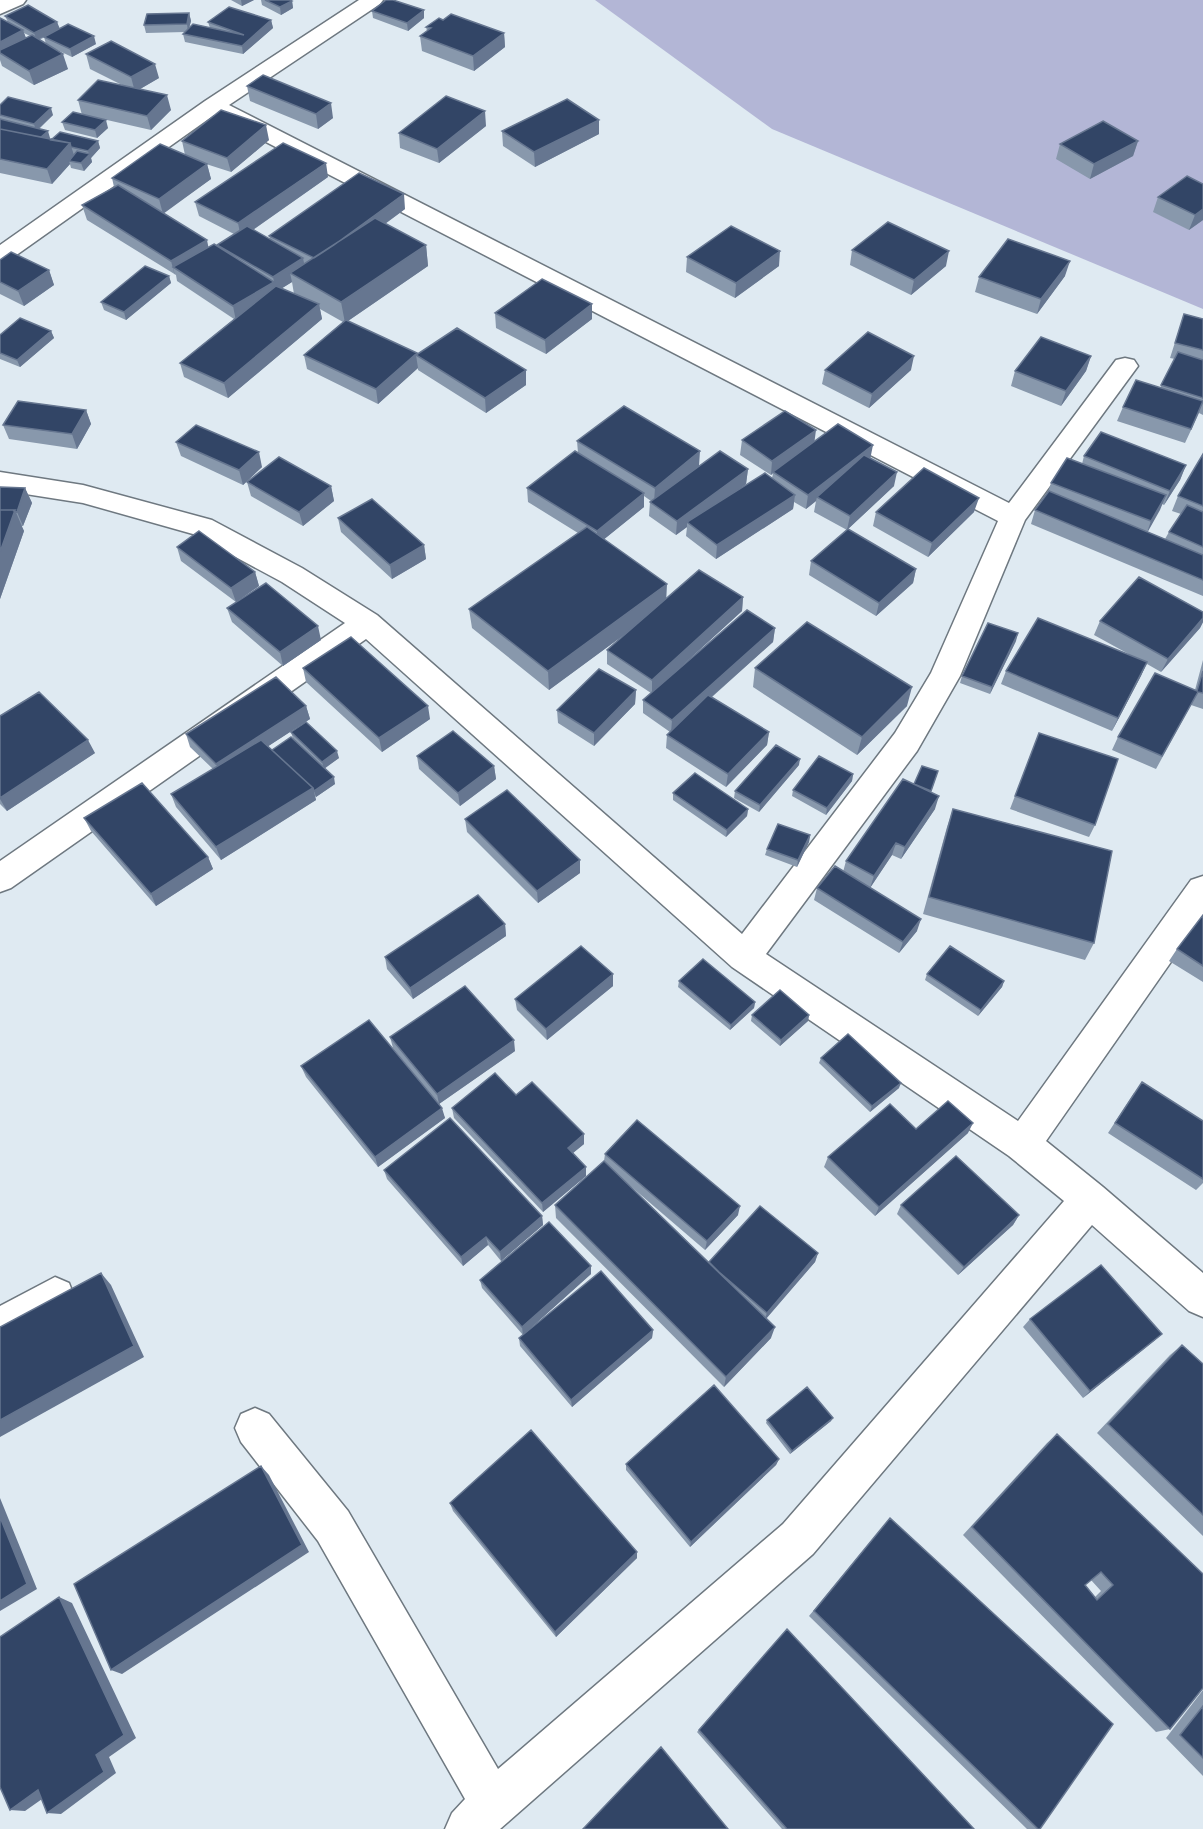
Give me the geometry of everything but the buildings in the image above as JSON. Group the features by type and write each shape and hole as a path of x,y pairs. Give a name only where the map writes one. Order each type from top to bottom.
{"street":[{"path":"0,8 16,0"},
{"path":"0,256 213,106 373,0"},
{"path":"213,106 1013,517"},
{"path":"744,957 906,742 945,676 1013,517 1125,366"},
{"path":"0,481 83,494 202,527 292,575 367,623 744,957 1022,1144 1090,1199 1203,1298"},
{"path":"0,878 367,623"},
{"path":"1022,1144 1203,890"},
{"path":"255,1428 333,1526 481,1816 798,1539 1090,1199"},
{"path":"0,1328 55,1296"}],"shaded area":[{"path":"595,0 1203,0 1203,309 772,129"}]}
